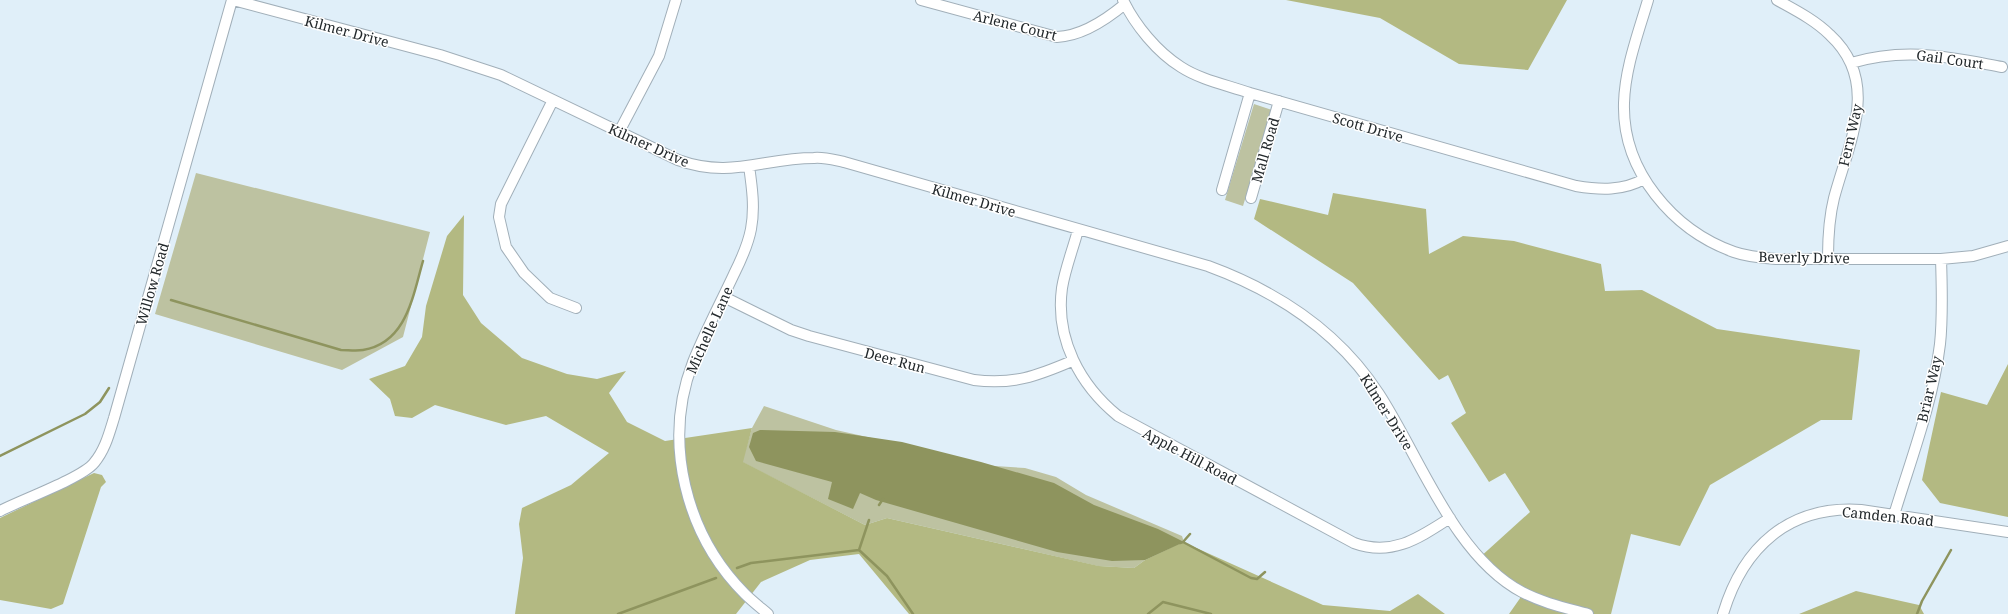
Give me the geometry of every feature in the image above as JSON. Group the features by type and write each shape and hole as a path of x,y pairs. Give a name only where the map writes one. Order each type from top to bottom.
{"street":[{"name":"Kilmer Drive","path":"233,0 440,56 516,81 678,160 700,168 715,169 749,166 801,158 827,159 1227,273 1273,295 1320,328 1351,358 1379,394 1450,518 1469,547 1483,563 1506,582 1522,592 1544,601 1588,614"},
{"name":"Willow Road","path":"0,511 77,476 93,465 103,450 114,418 233,0"},
{"path":"619,132 659,56 676,0"},
{"name":"Arlene Court","path":"921,0 1057,37 1064,37 1089,28 1124,2"},
{"name":"Beverly Drive","path":"1648,0 1628,71 1624,105 1628,140 1644,179 1657,198 1672,214 1700,235 1721,246 1754,257 1941,259 1972,256 2008,246"},
{"name":"Fern Way","path":"1777,0 1820,26 1842,48 1851,63 1857,81 1858,109 1830,219 1828,258"},
{"name":"Scott Drive","path":"1124,2 1142,29 1160,50 1182,67 1199,76 1250,93 1576,186 1616,188 1627,187 1644,179"},
{"name":"Gail Court","path":"1851,63 1897,54 1914,53 1952,57 2002,68"},
{"path":"1222,190 1250,93"},
{"path":"553,100 501,204 499,217 506,247 524,273 550,298 576,308"},
{"name":"Mall Road","path":"1251,198 1279,101"},
{"name":"Michelle Lane","path":"749,166 753,202 751,230 744,252 694,359 683,397 680,444 684,482 696,522 703,536 728,574 745,595 768,614"},
{"name":"Apple Hill Road","path":"1078,230 1065,274 1062,302 1063,326 1072,361 1098,399 1118,416 1354,543 1373,548 1399,546 1450,518"},
{"name":"Briar Way","path":"1894,515 1911,461 1936,367 1942,307 1941,259"},
{"name":"Deer Run","path":"724,297 791,330 974,380 988,382 1018,380 1037,376 1072,361"},
{"name":"Camden Road","path":"1723,614 1734,583 1751,555 1775,533 1806,517 1845,509 2008,532"}],"shaded area":[{"path":"1286,0 1567,0 1528,70 1459,64 1380,18"},
{"path":"1254,104 1272,110 1243,206 1225,200"},
{"path":"196,173 430,232 403,337 342,370 155,314"},
{"path":"1333,193 1426,209 1429,254 1463,236 1514,241 1601,264 1605,291 1642,290 1717,329 1860,350 1852,420 1821,420 1710,485 1680,546 1631,534 1611,614 1509,614 1523,594 1478,559 1530,512 1505,473 1489,482 1451,423 1466,413 1448,375 1439,380 1353,283 1254,219 1260,199 1328,215"},
{"path":"464,215 463,295 481,323 522,358 567,374 597,379 626,371 609,393 627,422 665,441 752,428 743,462 865,525 887,518 1099,566 1134,568 1145,560 1183,542 1323,605 1390,611 1418,594 1445,614 909,614 859,554 810,560 761,582 736,614 515,614 523,558 519,524 522,508 571,485 609,453 546,416 506,425 435,405 412,418 395,416 390,399 369,379 405,366 422,337 426,306 447,236"},
{"path":"2008,364 2008,517 1940,503 1922,480 1941,392 1987,405"},
{"path":"764,406 836,430 903,445 980,465 1025,468 1056,477 1086,495 1182,536 1184,542 1145,560 1134,568 1098,566 887,518 865,525 742,462 752,428"},
{"path":"760,430 835,432 902,442 981,462 1054,483 1094,505 1158,529 1184,542 1145,560 1112,561 1057,552 876,500 860,493 853,509 828,499 832,482 756,461 749,447 753,433"},
{"path":"94,473 102,475 106,482 101,487 63,604 51,609 0,600 0,518"},
{"path":"1856,591 1919,605 1924,614 1799,614"}],"waterway":[{"path":"171,300 341,350 363,350 378,346 390,338 399,328 406,316 416,288 423,261"},
{"path":"0,456 85,414 100,402 109,388"},
{"path":"879,505 883,499"},
{"path":"859,550 869,520"},
{"path":"1183,542 1190,534"},
{"path":"1180,543 1183,542 1251,578 1257,579 1265,572"},
{"path":"737,568 751,563 859,550 887,576 913,614"},
{"path":"1917,614 1922,601 1951,550"},
{"path":"618,614 716,578"},
{"path":"1148,614 1163,602 1211,614"}]}
